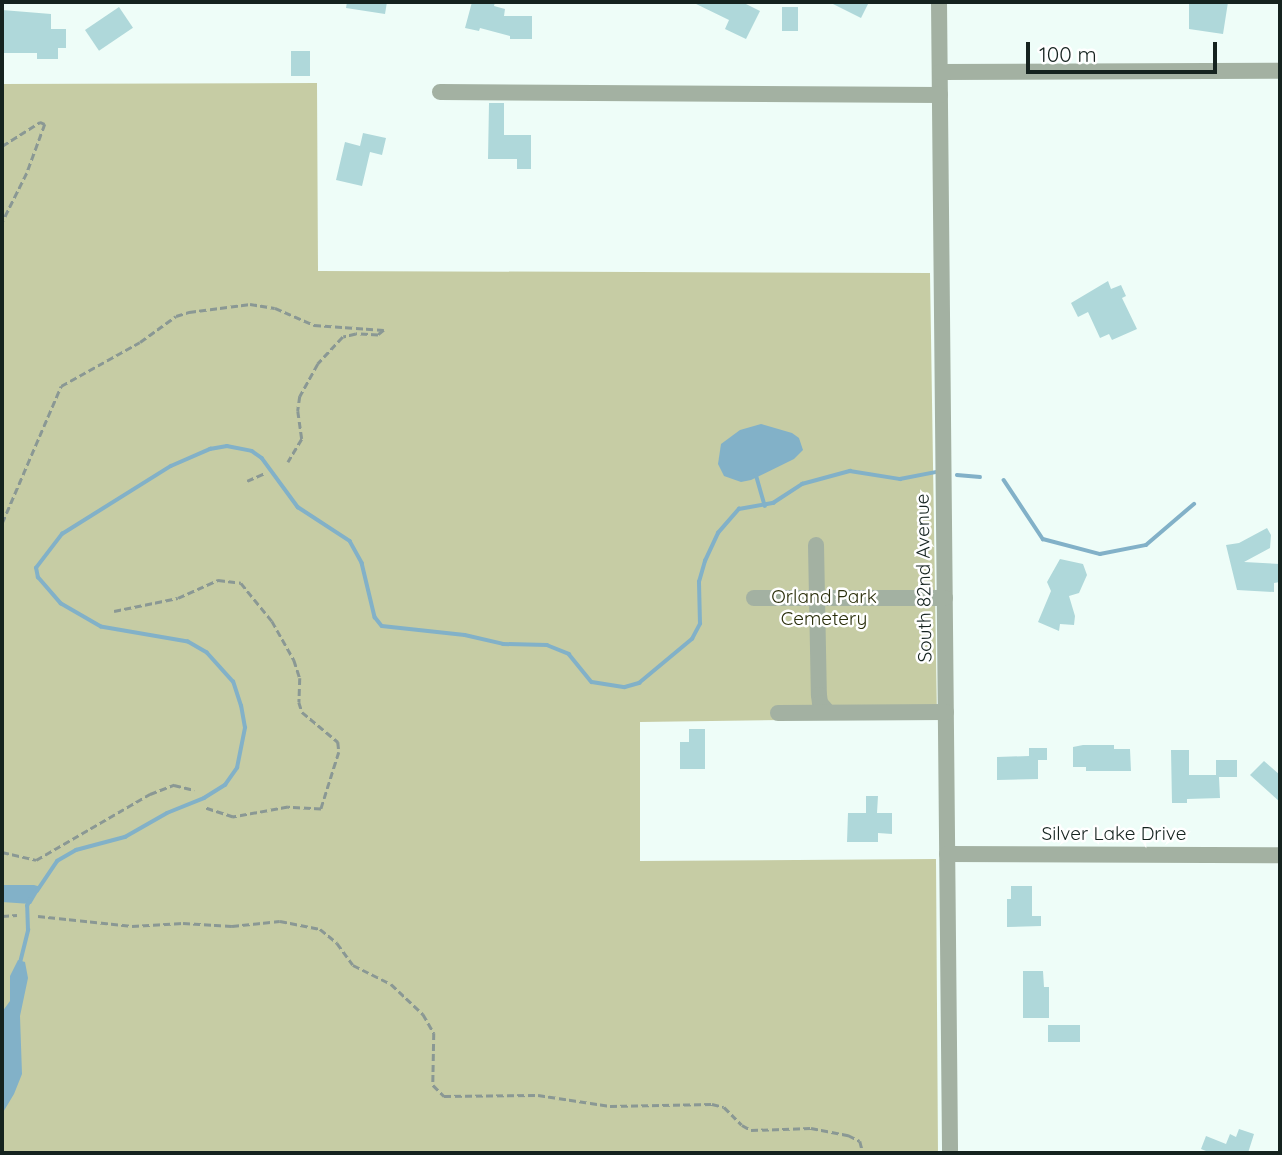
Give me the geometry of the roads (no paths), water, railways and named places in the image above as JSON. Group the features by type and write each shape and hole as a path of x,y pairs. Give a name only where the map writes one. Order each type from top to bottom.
{"street":[{"name":"South 82nd Avenue","path":"939,2 950,1153"},
{"path":"940,72 1280,71"},
{"path":"440,92 940,95"},
{"path":"816,545 819,695 820,703 827,711"},
{"path":"754,598 945,598"},
{"path":"778,713 946,712"},
{"name":"Silver Lake Drive","path":"947,855 1280,855"}],"water":[{"path":"761,424 792,433 799,438 803,450 794,459 751,480 741,482 724,476 718,464 721,444 740,430"},
{"path":"2,885 41,887 31,904 2,902"},
{"path":"18,960 25,962 28,978 20,1016 22,1074 2,1114 2,1012 10,1001 10,976"}],"waterway":[{"path":"37,891 57,861 76,850 125,837 167,813 204,798 225,785 237,768 245,728 241,706 233,682 207,653 188,642 101,627 61,604 38,578 36,568 62,534 171,466 210,449 227,446 252,451 262,458 298,507 350,541 362,563 375,617 382,626 465,635 503,644 547,645 569,654 592,682 625,687 639,683 692,639 700,624 699,582 705,561 718,533 739,509 773,503 802,484 850,471 900,479 936,472"},
{"path":"756,474 765,506"},
{"path":"957,475 980,477"},
{"path":"1004,480 1043,539 1100,554 1146,545 1194,504"},
{"path":"20,963 28,930 27,906 30,900"}],"park label":[{"name":"Orland Park Cemetery","path":"824,608"}]}
